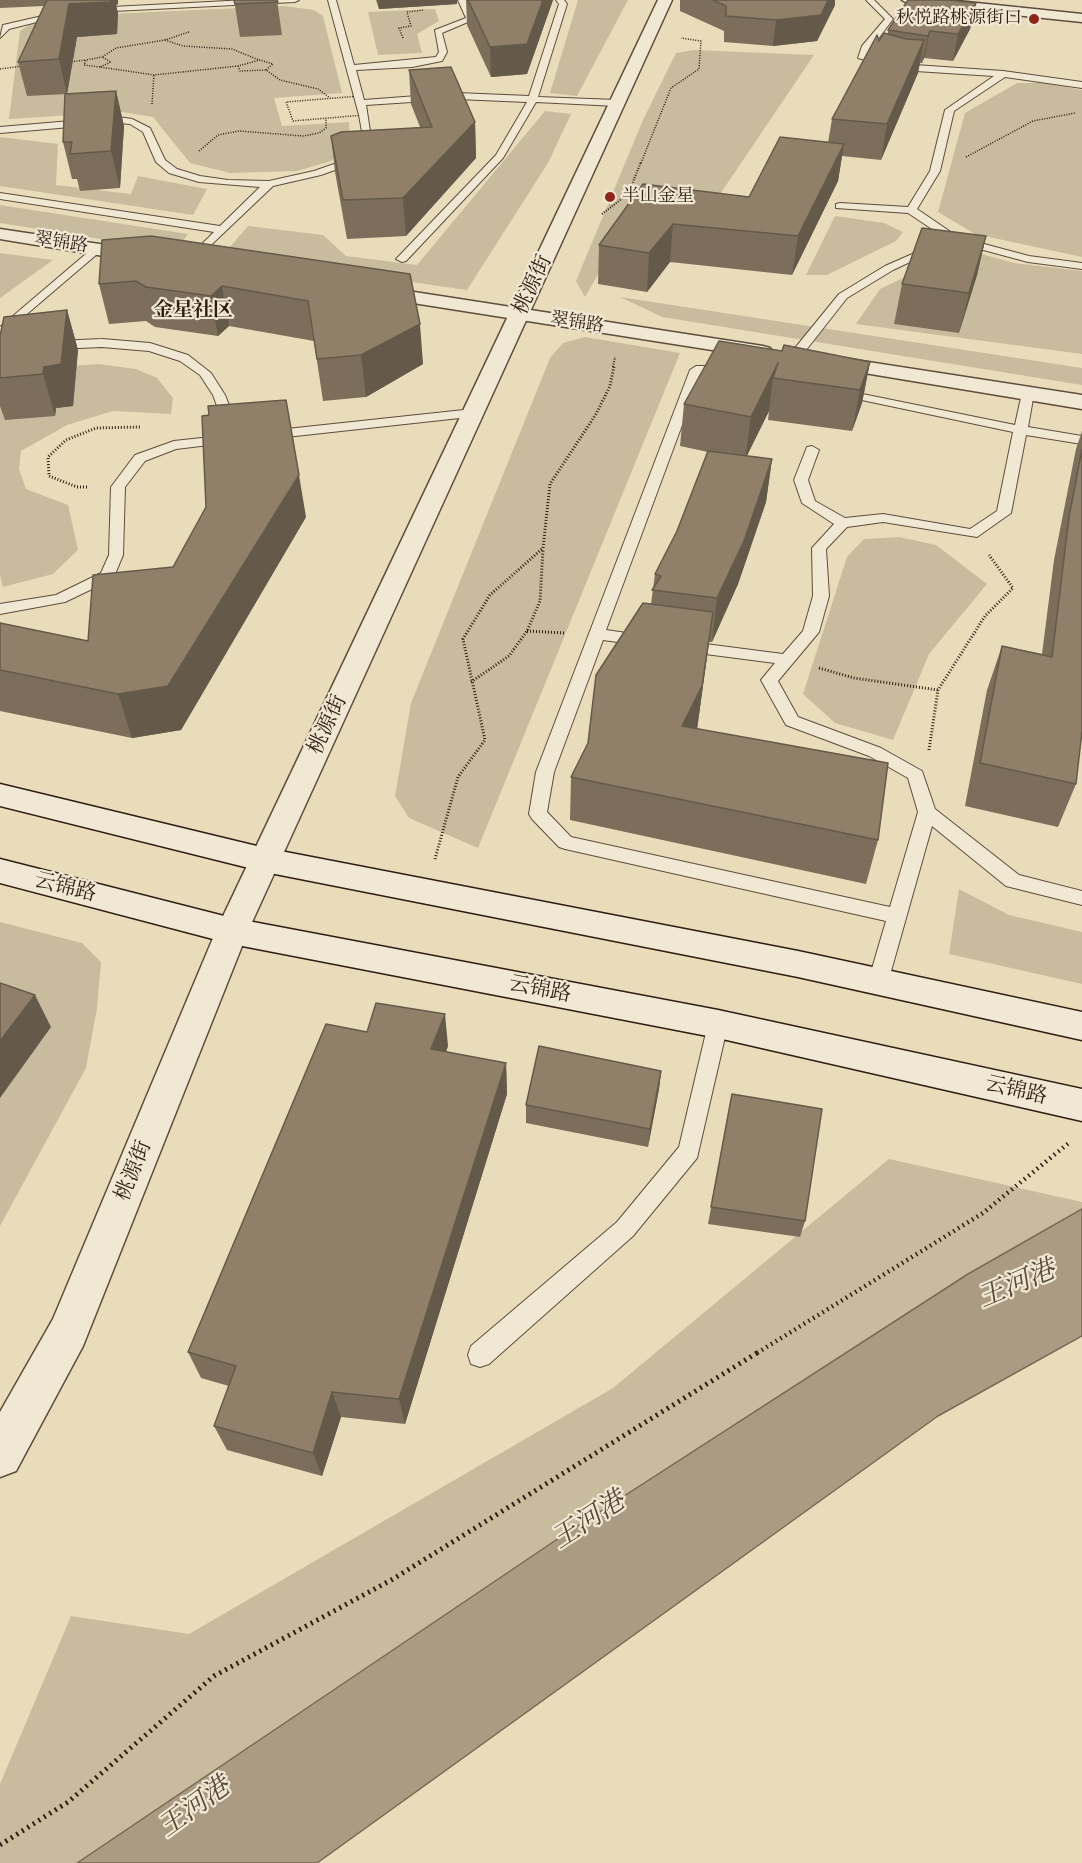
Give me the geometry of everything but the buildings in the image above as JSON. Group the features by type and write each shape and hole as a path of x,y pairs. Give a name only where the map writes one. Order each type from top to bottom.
{"street":[{"name":"桃源街","path":"0,1455 68,1332 232,931 665,0"},
{"path":"909,0 1082,18"},
{"name":"翠锦路","path":"0,234 212,267"},
{"name":"翠锦路","path":"354,288 1082,402"},
{"path":"0,795 265,860 878,982 1082,1026"},
{"name":"云锦路","path":"0,872 232,931 718,1024 1082,1105"}],"lane":[{"path":"0,36 6,27 53,10 295,0"},
{"path":"0,130 118,120 132,122 147,130 161,162 173,171 199,179 269,184 317,173 360,158 370,149 364,115 332,0"},
{"path":"351,68 412,64 440,59 443,52 438,32 471,19 462,0"},
{"path":"870,0 889,19 866,46 861,56 900,67 1003,74 1082,85"},
{"path":"402,259 500,156 533,99 563,1"},
{"path":"911,210 936,171 950,110 1003,74"},
{"path":"360,100 457,96 617,104"},
{"path":"189,263 269,184"},
{"path":"0,196 223,230"},
{"path":"840,206 911,210 954,239 1028,259 1082,266"},
{"path":"795,356 843,297 889,268 954,239"},
{"path":"0,333 98,249"},
{"path":"0,353 56,345 102,343 150,347 184,358 205,373 246,437"},
{"path":"742,372 696,370 545,772 538,814 565,842 897,916"},
{"path":"823,388 1021,430 1082,440"},
{"path":"812,450 801,480 809,503 843,523 883,518 972,534 1004,513 1028,393"},
{"path":"0,609 60,599 108,576 116,555 118,487 140,459 174,444 473,413"},
{"path":"843,523 819,548 821,596 811,632 789,660 769,680 792,721 874,752 916,775 927,812 878,982"},
{"path":"596,634 789,660"},
{"path":"927,812 1013,881 1082,898"},
{"path":"480,1355 625,1229 689,1151 718,1024"}],"path":[{"path":"64,62 102,57 116,48 184,35 201,24 200,13 193,3"},
{"path":"601,215 628,194 671,88 699,69 701,41 650,34"},
{"path":"165,40 183,46 232,49 273,64 266,70"},
{"path":"100,67 111,62 102,57"},
{"path":"86,60 84,65 154,75 238,66 260,60"},
{"path":"0,69 32,66"},
{"path":"238,66 240,70 266,70 280,80 318,89 331,98"},
{"path":"331,98 360,100 364,115 293,121 286,102 331,98"},
{"path":"936,171 988,147 1033,121 1082,111"},
{"path":"161,162 186,158 204,148 218,135 239,131 303,136 319,134 326,128 326,118"},
{"path":"471,682 509,656 526,631 540,601 550,484 596,414 610,386 620,329"},
{"path":"118,487 77,487 49,476 48,457 66,440 96,428 126,426 155,429 174,444"},
{"path":"916,775 932,745 938,690 984,616 1013,588 972,534"},
{"path":"426,891 458,777 485,740 463,639 490,595 543,548"},
{"path":"789,660 854,678 938,690"},
{"path":"0,1845 68,1802 214,1676 393,1579 973,1219 1073,1140"}],"shaded area":[{"path":"578,0 628,0 577,96 550,93"},
{"path":"284,6 314,10 323,16 342,93 274,98 282,126 349,122 350,143 331,161 297,171 230,173 190,163 153,117 122,112 9,119 20,31 29,25 66,16"},
{"path":"435,9 439,21 417,34 422,53 378,55 368,12"},
{"path":"694,50 814,55 706,215 637,207 585,297 576,281 643,120 676,53"},
{"path":"1017,83 1045,83 1082,90 1082,257 975,234 938,212 965,113"},
{"path":"545,111 571,114 548,163 467,290 223,255 248,226 323,235 346,256 417,265"},
{"path":"0,137 58,144 56,185 131,194 138,176 207,189 193,215 0,186"},
{"path":"0,205 188,234 176,251 0,223"},
{"path":"835,216 884,223 903,232 896,241 827,275 806,275"},
{"path":"964,249 1014,263 1082,271 1082,354 856,324 880,289"},
{"path":"0,253 53,260 0,298"},
{"path":"620,297 1082,368 1082,385 662,317"},
{"path":"585,337 680,353 478,848 409,818 395,796 411,703 550,358 563,343"},
{"path":"99,364 136,369 157,378 173,398 171,414 113,411 67,425 21,451 19,469 26,489 68,505 78,550 53,574 3,587 0,575 0,371"},
{"path":"899,537 936,545 987,584 929,654 893,740 835,723 803,694 847,557 864,539"},
{"path":"959,889 1009,915 1082,932 1082,984 949,954"},
{"path":"0,922 82,943 101,962 97,1008 86,1068 0,1226"},
{"path":"889,1159 1082,1202 1082,1209 968,1274 559,1538 77,1863 0,1863 0,1784 71,1616 189,1634 613,1388"}],"water":[{"name":"王河港","path":"1082,1209 1082,1336 938,1416 317,1863 77,1863 559,1538 968,1274"}],"place":[{"name":"秋悦路桃源街口","path":"1034,19"},
{"name":"半山金星","path":"610,197"}],"district":[{"name":"金星社区","path":"193,311"}]}
